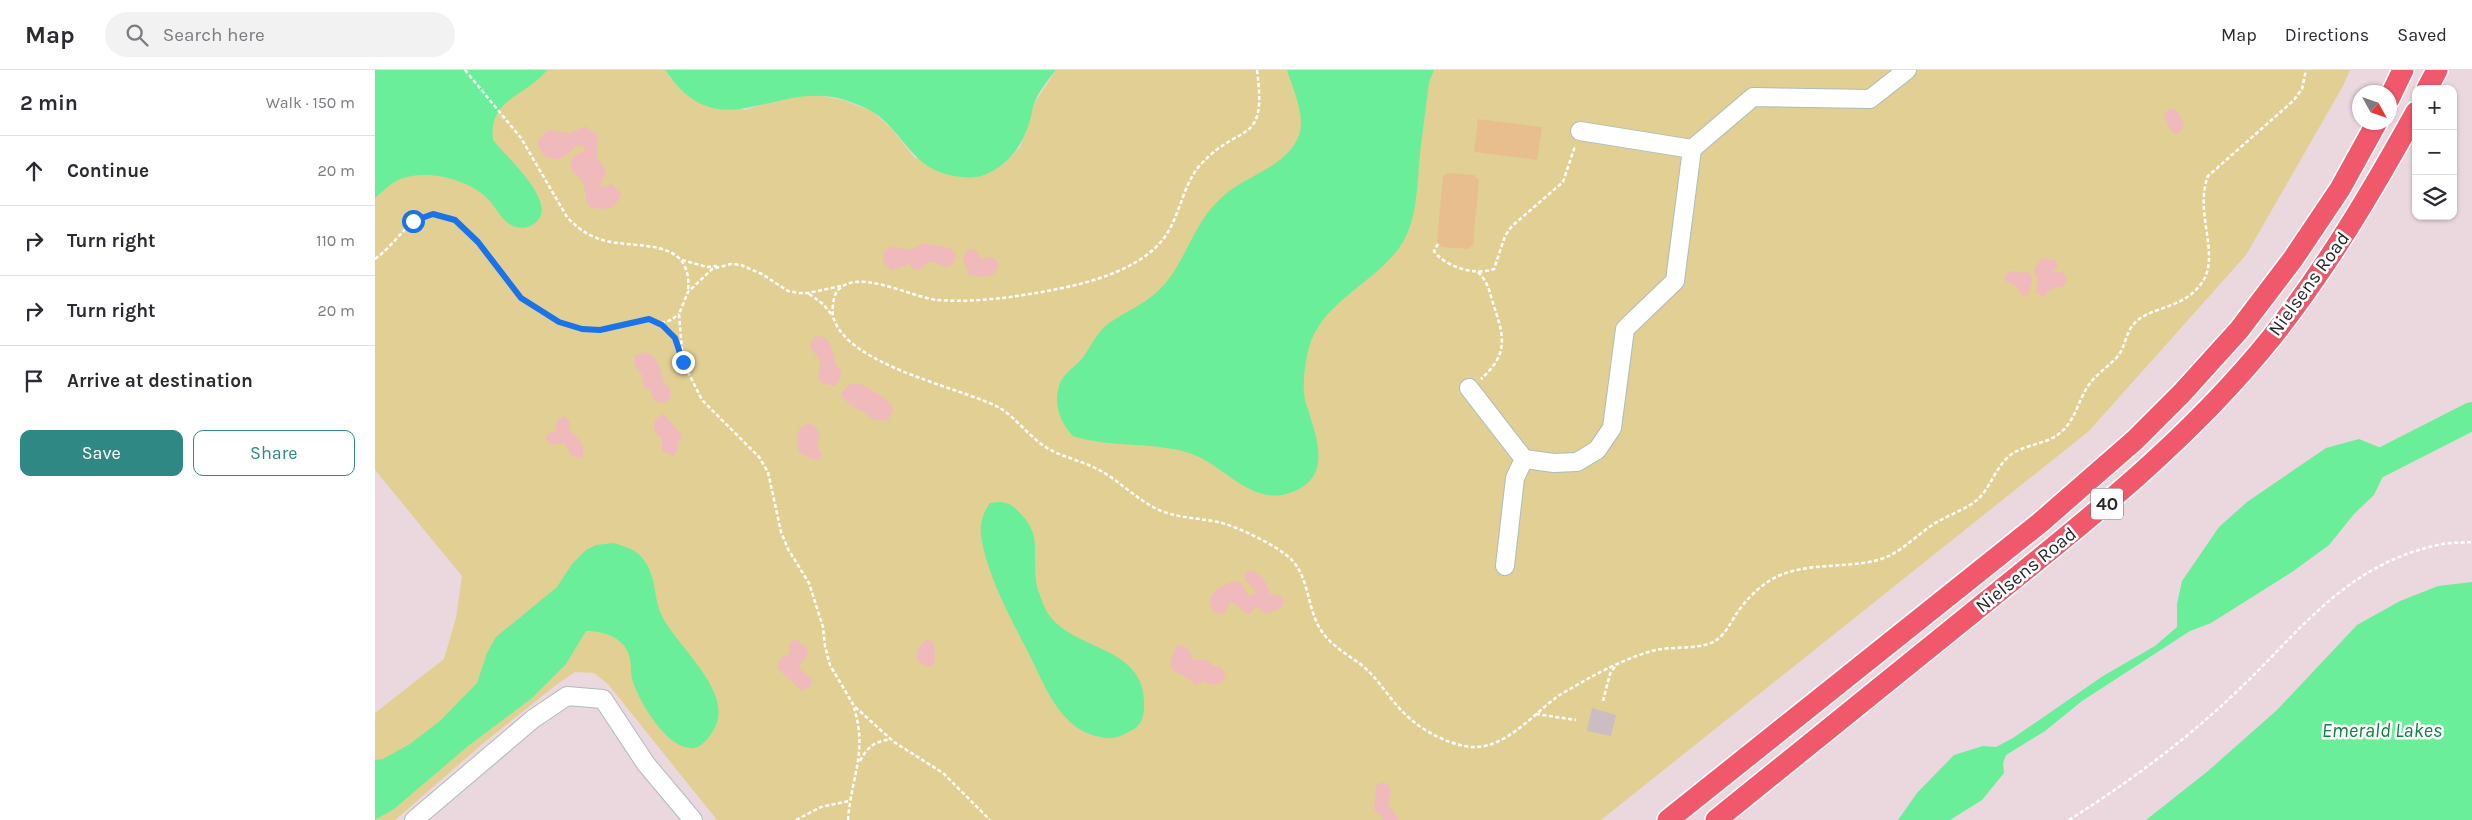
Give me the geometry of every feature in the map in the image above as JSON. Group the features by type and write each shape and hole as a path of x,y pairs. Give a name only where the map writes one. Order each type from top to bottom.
{"main road":[{"path":"2396,85 2403,70"},
{"path":"2429,85 2437,70"},
{"name":"Nielsens Road","path":"1716,820 2096,514 2186,433 2270,338 2321,272 2366,201 2412,119"},
{"name":"Nielsens Road","path":"1669,820 2041,522 2135,440 2239,330 2293,259 2340,189 2373,130"}],"street":[{"path":"1469,388 1524,459 1554,463 1577,462 1597,450 1611,428 1625,328 1675,281 1692,149 1753,97 1870,99 1907,70"},
{"path":"1579,131 1692,149"},
{"path":"1505,566 1515,478 1524,459"},
{"path":"414,820 533,719 567,696 603,699 647,764 693,820"}],"path":[{"path":"465,70 504,116 534,158 567,217 590,236 607,241 661,248 682,260 707,267 731,264 746,266 788,292 808,293 841,286"},
{"path":"1438,244 1434,250 1438,256 1457,266 1486,272 1494,269 1505,236 1511,226 1563,182 1579,131"},
{"path":"375,258 413,221 433,214 444,215 464,227 521,298 559,322 582,329 600,330 649,319 658,323 675,338 690,380 703,400 759,458 768,472 781,532 788,549 809,583 818,606 830,664 853,706 861,739 860,762"},
{"path":"682,260 687,274 688,292"},
{"path":"681,354 679,314 688,292 705,274 721,266"},
{"path":"1469,388 1493,368 1500,356 1503,342 1502,331 1489,287 1477,271"},
{"path":"808,293 823,304 833,316"},
{"path":"658,323 671,320 679,314"},
{"path":"2069,820 2107,796 2189,733 2231,697 2330,598 2358,577 2393,558 2430,547 2472,542"},
{"path":"1603,701 1610,674 1617,664"},
{"path":"853,706 891,740 916,758 943,773 990,820"},
{"path":"1535,714 1577,720"},
{"path":"848,820 849,801 860,762 867,748 875,742 891,740"},
{"path":"796,820 821,807 849,801"}],"shaded area":[{"path":"375,70 665,70 671,79 745,110 788,97 816,95 843,100 872,111 891,128 915,158 1003,164 1020,147 1035,102 1056,70 2350,70 2343,86 2246,255 2089,431 1601,820 717,820 608,684 594,673 575,672 487,740 395,820 375,820 375,713 444,659 456,618 462,576 375,470"},
{"path":"1478,119 1542,127 1537,160 1474,152"},
{"path":"1448,173 1474,175 1479,180 1473,245 1468,249 1441,247 1437,241 1443,176"}],"sand":[{"path":"2172,108 2178,111 2184,125 2181,131 2176,134 2171,131 2164,116 2167,110"},
{"path":"585,126 598,136 597,157 605,169 605,175 599,188 612,184 621,193 618,201 612,208 591,207 587,201 583,182 571,168 570,165 573,157 585,150 584,146 576,146 563,158 556,159 545,157 537,144 541,136 549,130 570,133"},
{"path":"923,243 950,248 956,255 954,263 947,267 931,262 921,269 914,270 909,264 892,270 883,263 884,252 891,247 912,249"},
{"path":"976,250 981,259 991,257 997,260 998,267 994,274 982,277 969,275 963,259 966,251"},
{"path":"2042,258 2055,260 2058,266 2052,272 2062,272 2067,278 2064,286 2051,289 2043,297 2036,292 2038,280 2034,269"},
{"path":"2011,270 2021,273 2026,271 2030,274 2032,280 2028,296 2022,295 2017,287 2004,280 2006,274"},
{"path":"817,336 829,341 837,366 842,372 838,383 834,386 824,384 818,378 821,362 810,347 813,338"},
{"path":"645,352 649,353 656,360 663,382 670,388 671,396 665,403 654,401 651,391 643,387 642,375 635,366 634,356"},
{"path":"859,383 884,397 892,406 893,411 887,421 872,419 863,411 847,402 841,393 849,385"},
{"path":"664,414 681,434 682,438 677,443 677,452 673,456 662,450 662,438 657,435 654,429 658,417"},
{"path":"563,416 569,420 570,431 583,445 582,457 572,456 564,443 552,445 545,439 549,433 555,431 557,420"},
{"path":"808,423 815,426 820,435 817,442 822,456 817,461 799,453 797,444 799,429"},
{"path":"1250,570 1264,579 1269,594 1281,596 1284,602 1281,608 1266,614 1256,606 1252,612 1247,614 1231,601 1225,613 1216,614 1211,607 1210,601 1216,590 1222,586 1228,583 1240,582 1248,595 1255,594 1255,589 1245,581 1245,573"},
{"path":"795,639 807,648 808,653 799,666 800,669 812,678 811,686 802,691 777,668 781,658 789,654 789,644"},
{"path":"928,639 934,643 935,660 932,666 923,664 916,657 919,647"},
{"path":"1180,645 1188,649 1194,660 1207,660 1214,666 1221,667 1225,675 1224,679 1216,685 1203,681 1197,685 1173,670 1171,659 1176,647"},
{"path":"1381,782 1389,785 1391,793 1388,804 1399,820 1384,820 1374,809 1376,786"}],"water":[{"path":"375,70 547,70 502,107 496,115 493,126 493,140 520,170 538,196 542,208 540,218 528,227 513,226 478,191 458,181 435,176 424,175 399,179 375,198"},
{"path":"665,70 1056,70 1037,97 1026,132 1013,155 992,171 977,177 969,177 939,172 928,166 909,149 884,120 870,110 845,100 819,96 795,98 749,108 728,110 707,106 686,94"},
{"path":"1287,70 1434,70 1429,82 1417,190 1410,227 1399,248 1388,261 1336,305 1316,331 1309,347 1304,374 1304,387 1305,400 1317,440 1318,465 1313,477 1304,486 1289,493 1277,495 1253,491 1210,463 1185,452 1154,446 1088,440 1073,436 1064,424 1058,410 1057,396 1063,377 1081,359 1102,330 1109,323 1150,298 1171,277 1210,209 1229,191 1272,166 1290,150 1297,140 1301,123 1298,105"},
{"path":"2359,439 2386,450 2392,457 2374,495 2354,514 2329,545 2292,572 2211,623 2190,631 2082,701 2045,731 2006,755 2003,763 2004,773 1982,800 1950,820 1898,820 1917,793 1954,755 1983,746 1996,747 2013,738 2103,676 2155,646 2177,627 2177,604 2182,581 2219,527 2247,502 2326,448"},
{"path":"990,503 1007,503 1014,507 1031,528 1035,544 1037,587 1044,606 1054,621 1068,632 1119,658 1132,670 1141,685 1144,713 1139,725 1134,729 1114,738 1091,734 1077,728 1069,721 1052,699 1002,600 985,556 981,537 981,522"},
{"path":"614,543 630,549 643,559 651,573 662,616 703,673 712,689 718,704 718,719 708,739 694,748 684,747 674,742 656,724 642,702 632,679 630,658 626,649 612,636 586,631 566,664 532,698 468,746 394,809 375,820 375,760 383,759 410,744 441,720 477,683 487,653 496,637 557,587 572,564 586,550 596,545"},
{"name":"Emerald Lakes","path":"2472,582 2472,820 2146,820 2208,771 2277,710 2357,625 2400,601 2438,586"}],"building":[{"path":"1592,708 1616,715 1611,736 1587,731"}],"waterway":[{"path":"2360,473 2472,416"}],"route":[{"path":"413,221 433,214 444,215 455,220 478,242 521,298 545,316 570,326 600,330 649,319 662,325 675,338 683,362"}]}
